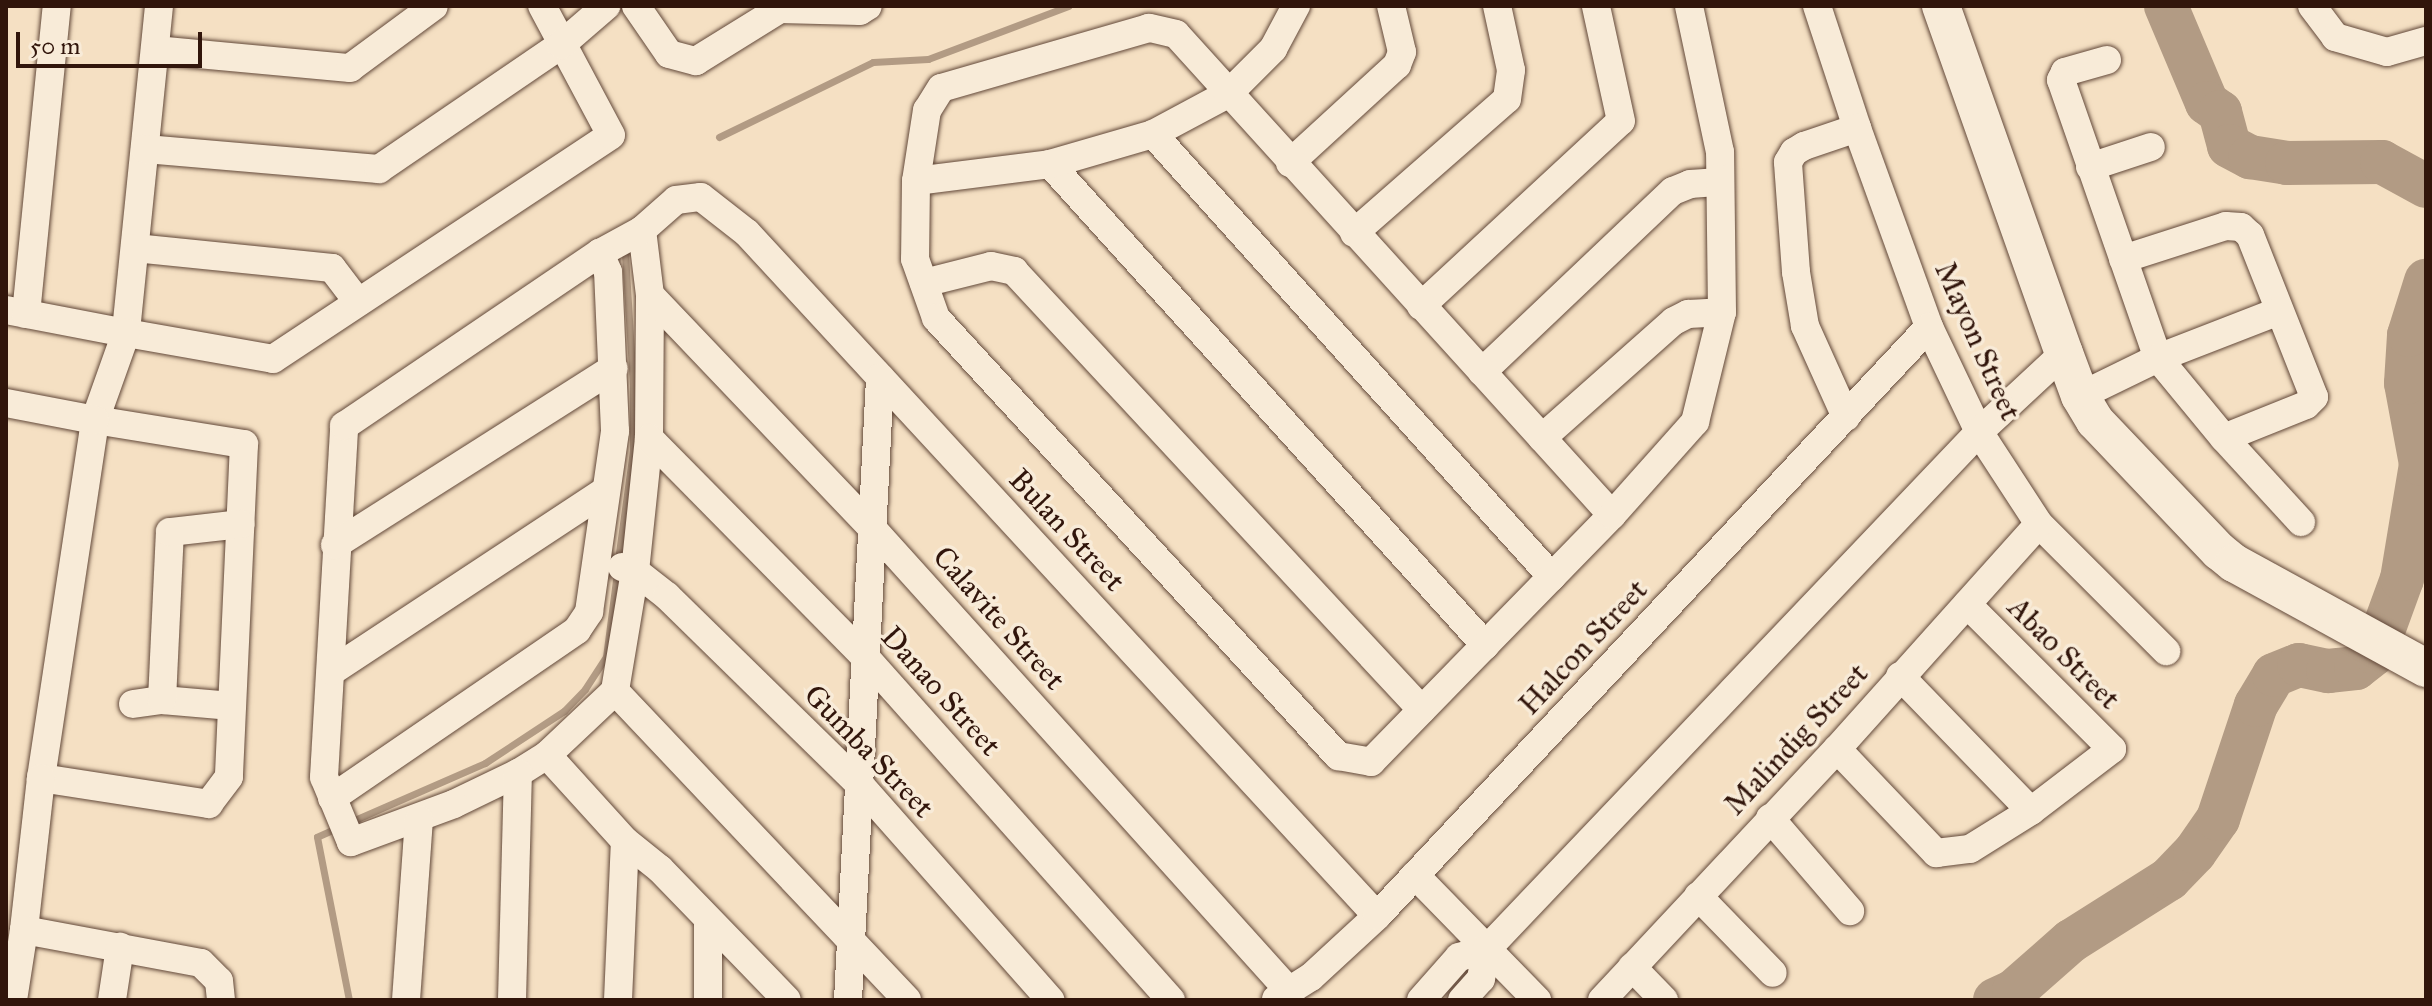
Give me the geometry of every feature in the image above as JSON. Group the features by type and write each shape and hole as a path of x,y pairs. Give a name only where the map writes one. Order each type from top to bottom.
{"street":[{"path":"57,6 16,312 273,359 611,135 542,6"},
{"path":"13,1000 41,778 95,420 126,333 159,6"},
{"path":"155,50 350,68 434,6"},
{"path":"145,149 379,169 561,45 606,6"},
{"path":"636,6 669,54 696,61 780,8 860,11 868,6"},
{"path":"916,181 1050,164 1153,134 1228,94 1273,49 1296,6"},
{"path":"1290,163 1397,65 1402,52 1391,6"},
{"path":"1354,233 1507,99 1511,70 1497,6"},
{"path":"1421,306 1621,121 1596,6"},
{"path":"1612,515 1176,34 1149,28 941,88 927,110 916,181 915,259 936,318 1338,756 1371,762 1612,515 1695,422 1722,312 1720,152 1689,6"},
{"name":"Mayon Street","path":"1817,6 1857,128 1929,327 1979,432 2039,524 2166,651"},
{"path":"1941,6 2080,396 2117,446 2219,551 2257,577 2347,622 2419,664"},
{"path":"2312,6 2335,37 2387,52 2404,50 2426,41"},
{"path":"2107,60 2065,72 2061,80 2158,358 2224,438 2301,522"},
{"path":"1846,417 1805,326 1796,272 1788,162 1794,152 1804,146 1857,128"},
{"path":"1153,134 1552,577"},
{"path":"2090,167 2151,147"},
{"path":"1050,164 1485,645"},
{"path":"1482,372 1673,191 1690,184 1720,182"},
{"name":"Bulan Street","path":"642,230 676,200 701,197 747,233 1377,916"},
{"path":"2123,259 2226,226 2241,227 2250,235 2314,397 2306,405 2224,438"},
{"path":"341,817 577,630 617,566 649,438 650,295 642,230 600,253 344,426 324,777 351,842 419,819 518,773 547,755 615,691"},
{"path":"135,248 332,268 358,302"},
{"path":"600,253 608,272 614,368 615,431 605,491 617,566 615,691 907,1000"},
{"path":"924,283 991,266 1014,271 1422,710"},
{"name":"Calavite Street","path":"650,295 872,528 1282,997"},
{"path":"2080,396 2158,358 2279,311"},
{"path":"1542,438 1674,321 1688,314 1722,312"},
{"name":"Halcon Street","path":"1282,997 1377,916 1929,327"},
{"path":"1421,1000 1459,957 1486,950 1979,432 2064,353"},
{"path":"335,545 614,368"},
{"path":"848,1000 880,378"},
{"path":"6,403 244,444 229,777 209,804 41,778"},
{"name":"Danao Street","path":"649,438 867,659 1171,1000"},
{"path":"332,671 605,491"},
{"path":"162,700 170,532 241,524"},
{"name":"Malindig Street","path":"1602,1000 1837,749 2039,524"},
{"name":"Gumba Street","path":"617,566 667,596 861,786 1050,1000"},
{"name":"Abao Street","path":"1967,604 2112,749 2031,811"},
{"path":"1837,749 1936,853 1970,849 2031,811 1900,676"},
{"path":"133,704 162,700 232,706"},
{"path":"547,755 625,841 660,869 787,1000"},
{"path":"512,1000 518,773"},
{"path":"1770,818 1850,911"},
{"path":"406,1000 419,819"},
{"path":"618,1000 625,841"},
{"path":"1415,875 1537,1000"},
{"path":"1698,896 1773,973"},
{"path":"708,920 708,1000"},
{"path":"24,930 201,963 219,981 221,1000"},
{"path":"112,1000 120,947"},
{"path":"1462,1000 1481,979 1486,950"},
{"path":"1632,967 1664,1000"}],"waterway":[{"path":"719,137 873,62 928,59 1068,6"},
{"path":"2166,6 2207,103 2220,112 2229,146 2250,157 2287,163 2382,162 2426,186"},
{"path":"618,560 633,450 633,385 625,254"},
{"path":"1995,1000 2014,991 2071,941 2169,879 2195,852 2218,819 2256,705 2274,675 2299,665 2328,671 2356,668 2375,653 2402,579 2421,464 2406,383 2409,335 2426,281"},
{"path":"350,822 485,763 564,711 585,689 606,657 617,572"},
{"path":"339,827 317,837 349,1000"}]}
